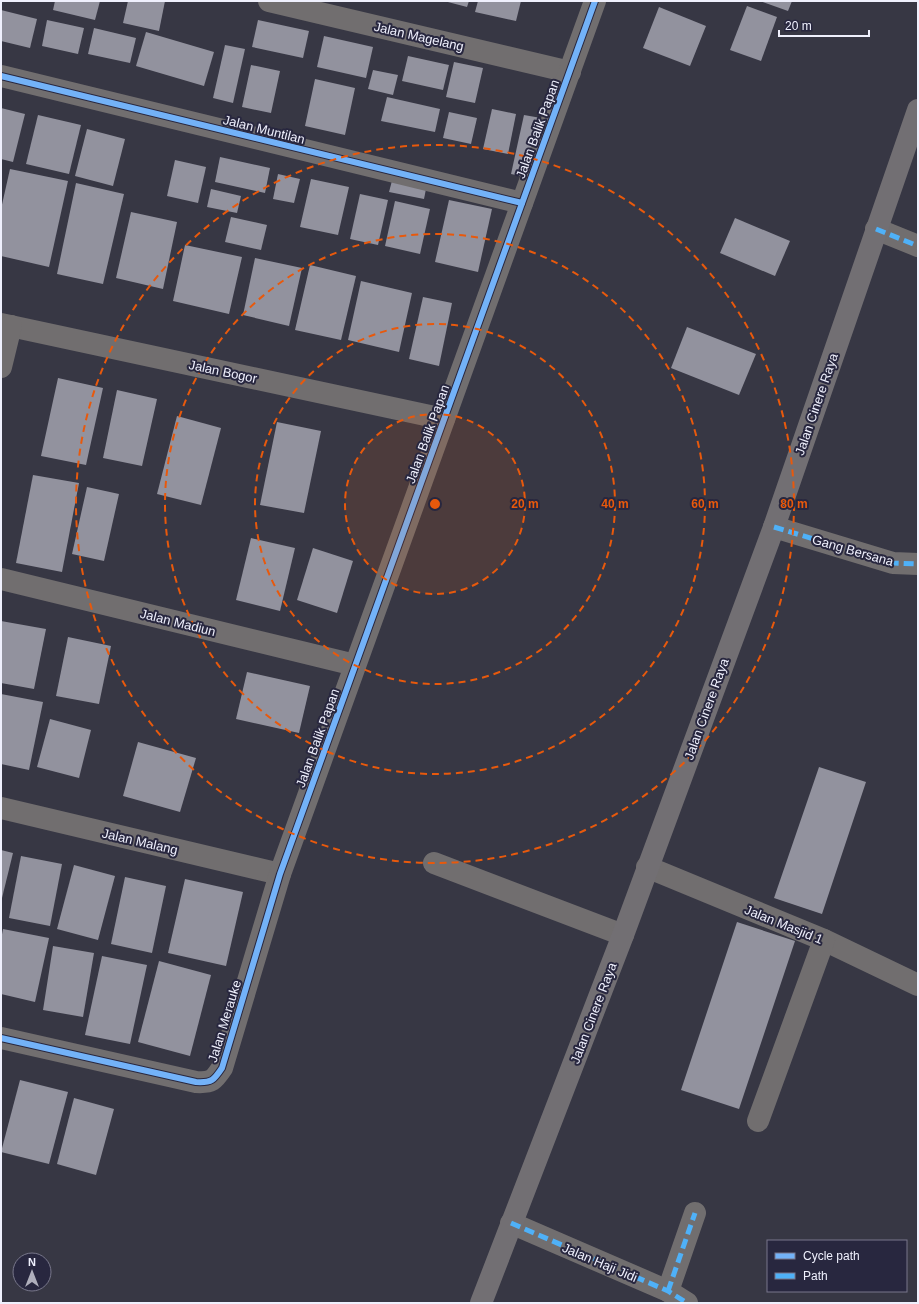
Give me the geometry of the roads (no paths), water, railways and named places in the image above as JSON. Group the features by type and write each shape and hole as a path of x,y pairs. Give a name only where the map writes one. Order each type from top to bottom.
{"main road":[{"name":"Jalan Cinere Raya","path":"481,1303 623,934 647,867 781,529 876,229 918,110"}],"street":[{"name":"Jalan Magelang","path":"269,1 570,72"},
{"name":"Jalan Balik Papan","path":"280,874 595,1"},
{"name":"Jalan Muntilan","path":"1,76 522,203"},
{"path":"876,229 918,246"},
{"path":"1,367 6,325"},
{"name":"Jalan Bogor","path":"6,325 444,419"},
{"name":"Gang Bersana","path":"781,529 893,563 918,564"},
{"name":"Jalan Madiun","path":"1,579 355,665"},
{"name":"Jalan Malang","path":"1,808 280,874"},
{"path":"434,863 623,934"},
{"name":"Jalan Masjid 1","path":"647,867 824,940 918,985"},
{"name":"Jalan Merauke","path":"1,1038 196,1082 205,1083 214,1080 222,1068 280,874"},
{"path":"758,1121 824,940"},
{"path":"668,1291 695,1213"},
{"name":"Jalan Haji Jidi","path":"512,1223 668,1291 687,1303"}]}
